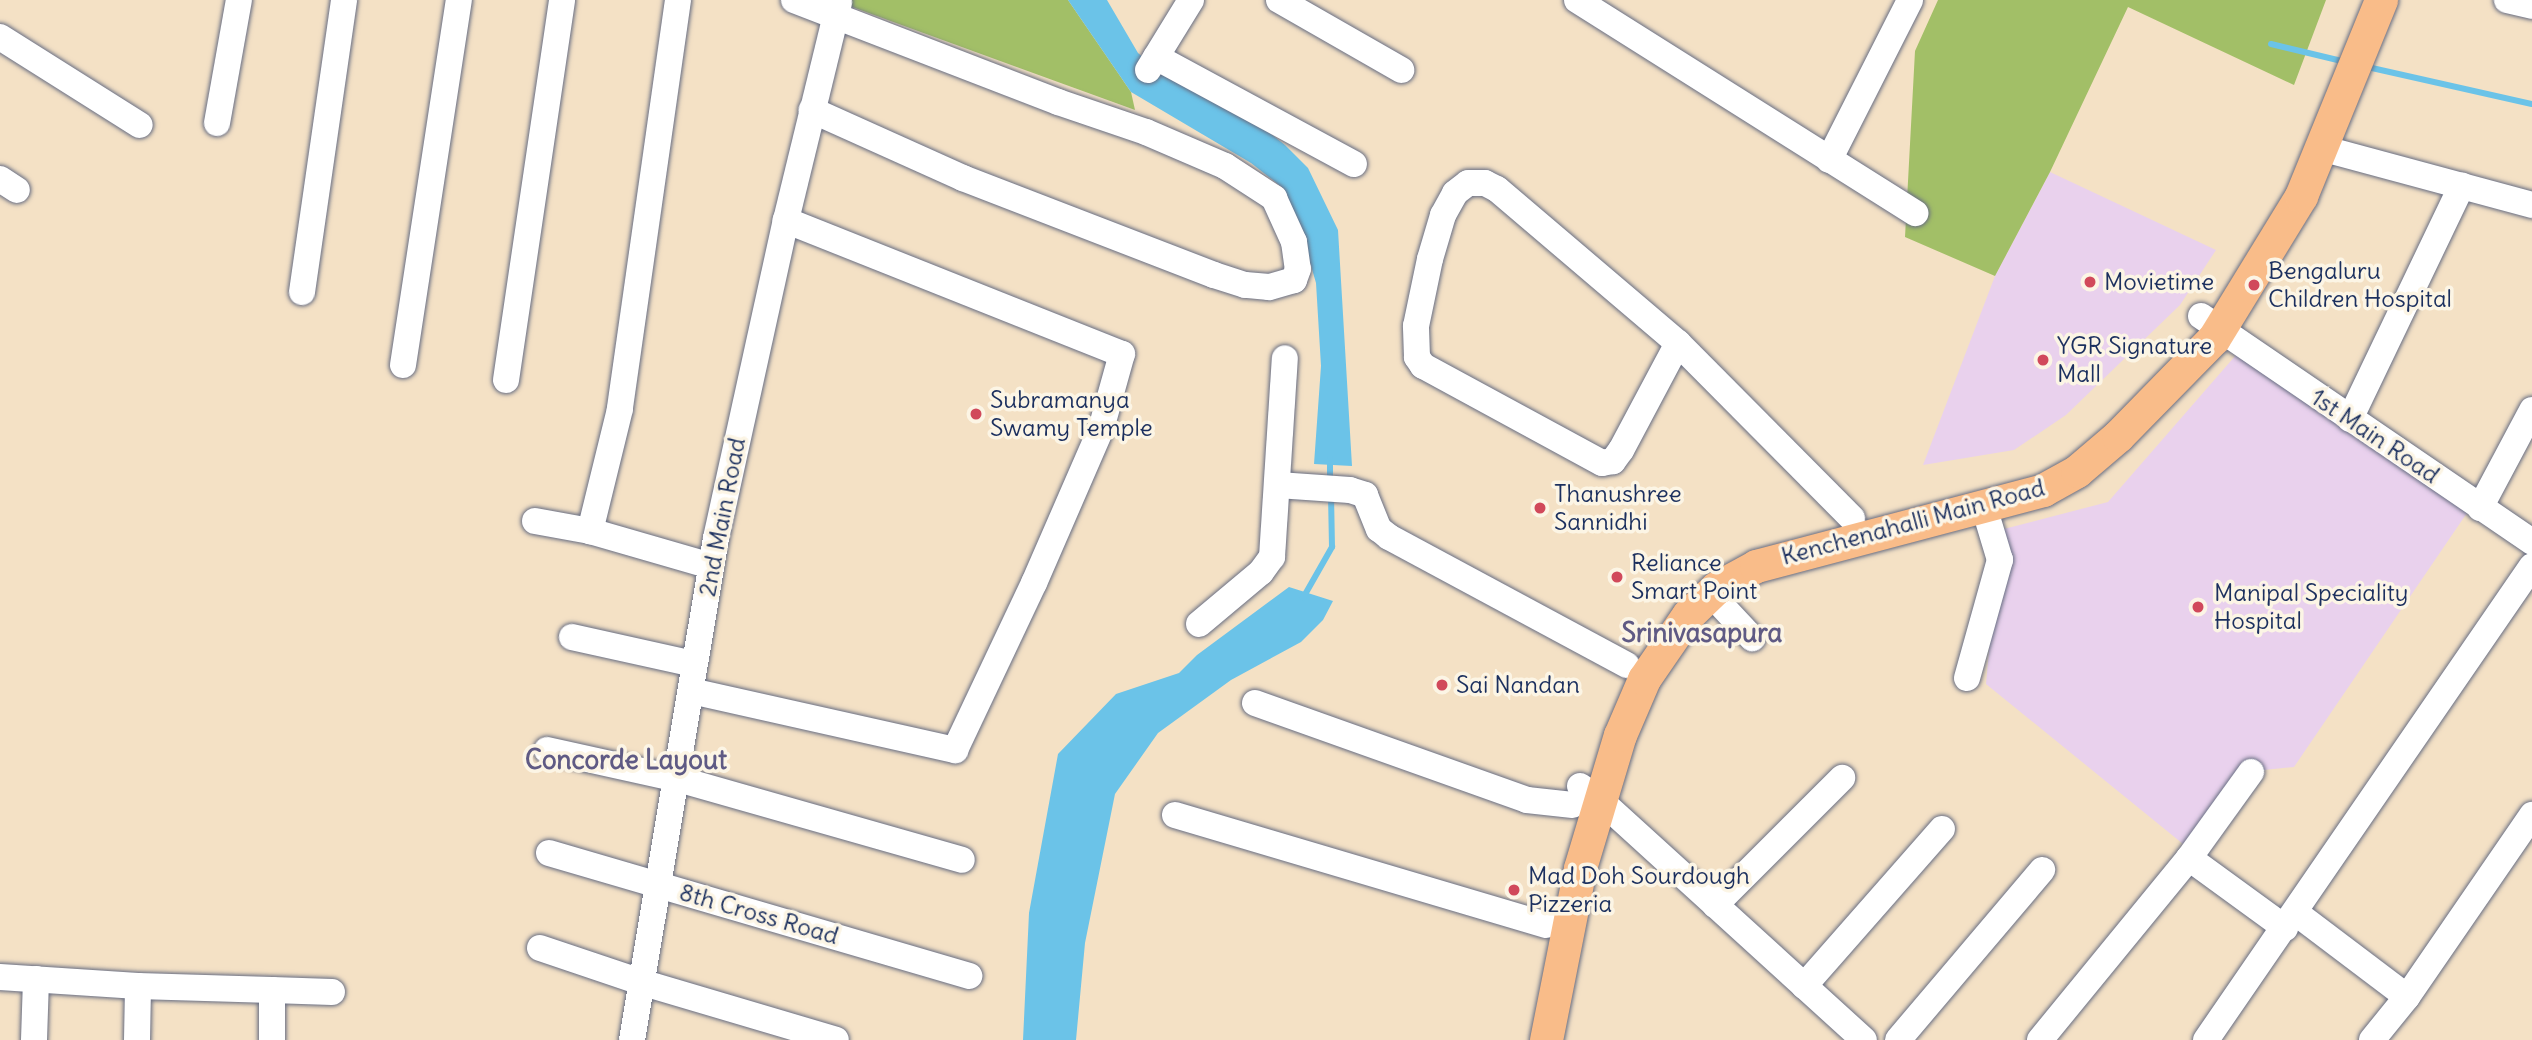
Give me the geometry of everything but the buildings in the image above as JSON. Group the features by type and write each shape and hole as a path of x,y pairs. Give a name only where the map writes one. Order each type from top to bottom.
{"main road":[{"name":"Kenchenahalli Main Road","path":"1523,1040 1546,925 1584,797 1606,708 1627,665 1671,600 1724,556 1772,537 1852,519 2024,473 2064,453 2102,420 2210,323 2281,187 2333,65 2357,0"},
{"name":"Kenchenahalli Main Road","path":"1546,1040 1580,868 1584,797 1620,736 1644,679 1682,623 1710,593 1735,576 1778,559 2043,490 2077,471 2118,436 2210,323 2301,197 2381,0"}],"street":[{"path":"217,123 239,0"},
{"path":"302,292 344,0"},
{"path":"402,365 459,0"},
{"path":"506,380 562,0"},
{"path":"590,531 620,409 678,0"},
{"path":"794,0 838,8 1058,102 1146,132 1225,166 1274,198 1294,242 1298,269 1294,279 1269,286 1245,285 1214,275 963,178 812,110"},
{"path":"1191,0 1151,64 1354,164"},
{"path":"1279,0 1401,70"},
{"path":"1577,0 1915,213"},
{"path":"1829,160 1910,0"},
{"path":"2507,0 2532,6"},
{"name":"2nd Main Road","path":"632,1040 678,779 711,566 786,220 838,8"},
{"path":"0,37 140,125"},
{"path":"2321,148 2532,205"},
{"path":"1678,343 1621,450 1613,461 1602,463 1423,366 1417,356 1416,326 1430,259 1443,215 1455,193 1468,183 1485,183 1497,189 1678,343 1852,519"},
{"path":"2350,419 2462,185"},
{"path":"691,691 955,750 1034,583 1101,429 1122,354 786,220"},
{"name":"1st Main Road","path":"2210,323 2532,542"},
{"path":"1199,624 1261,572 1272,557 1285,358"},
{"path":"2480,508 2532,410"},
{"path":"1278,485 1350,490 1365,495 1379,529 1389,537 1627,665"},
{"path":"1967,678 2000,561 1984,507"},
{"path":"535,521 590,531 711,566"},
{"path":"2206,1040 2291,921 2532,566"},
{"path":"1710,593 1752,638"},
{"path":"572,637 694,664"},
{"path":"1255,703 1527,800 1584,797 1715,905 1864,1040"},
{"path":"547,750 678,779 962,860"},
{"path":"2040,1040 2189,858 2251,772"},
{"path":"1715,905 1842,778"},
{"path":"1175,815 1546,925"},
{"path":"2372,1040 2407,997 2532,815"},
{"path":"1804,986 1942,829"},
{"name":"8th Cross Road","path":"549,853 969,976"},
{"path":"2189,858 2407,997"},
{"path":"1898,1040 2042,870"},
{"path":"540,948 644,983 760,1029 836,1040"},
{"path":"0,977 138,986 332,992"},
{"path":"34,1040 36,979"},
{"path":"136,1040 138,986"},
{"path":"272,990 272,1040"}],"shaded area":[{"name":"YGR Signature Mall","path":"2050,172 2216,250 2180,305 2066,415 2014,450 1923,465 1995,276"},
{"name":"Manipal Speciality Hospital","path":"2236,355 2469,510 2294,767 2245,772 2188,848 1986,684 2000,530 2108,502"}],"green space":[{"path":"845,0 1068,0 1131,92 1135,110 844,4"},
{"path":"1938,0 2326,0 2294,85 2128,7 2050,172 1995,276 1905,237 1915,51"}],"water":[{"path":"1068,0 1107,0 1138,53 1166,77 1243,112 1285,145 1308,168 1338,230 1352,466 1314,464 1321,366 1316,283 1299,224 1283,188 1251,163 1131,92"},
{"path":"1289,587 1333,601 1323,620 1301,642 1231,680 1158,733 1115,794 1085,943 1076,1040 1023,1040 1029,913 1058,754 1116,694 1179,673 1197,655"}],"waterway":[{"path":"2271,44 2346,62"},
{"path":"2363,66 2532,104"},
{"path":"1330,459 1330,484"},
{"path":"1303,598 1332,547 1331,494"}],"place":[{"name":"Movietime","path":"2090,282"},
{"name":"Bengaluru Children Hospital","path":"2254,285"},
{"name":"YGR Signature Mall","path":"2043,360"},
{"name":"Subramanya Swamy Temple","path":"976,414"},
{"name":"Thanushree Sannidhi","path":"1540,508"},
{"name":"Reliance Smart Point","path":"1617,577"},
{"name":"Manipal Speciality Hospital","path":"2198,607"},
{"name":"Sai Nandan","path":"1442,685"},
{"name":"Mad Doh Sourdough Pizzeria","path":"1514,890"}],"district":[{"name":"Srinivasapura","path":"1702,633"},
{"name":"Concorde Layout","path":"626,760"}]}
